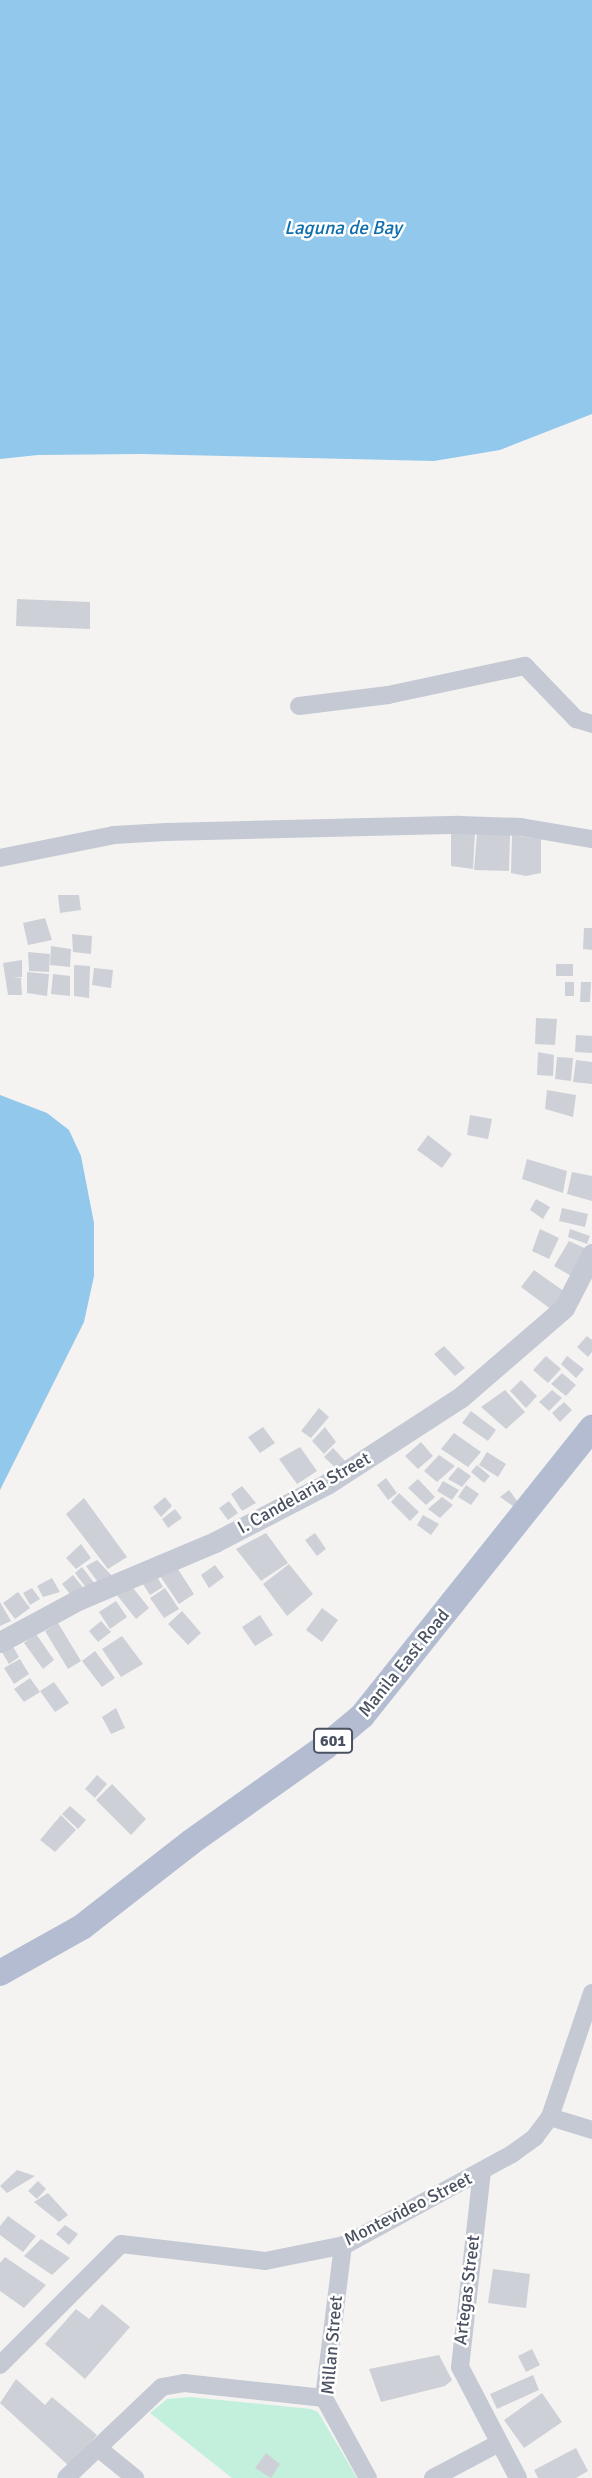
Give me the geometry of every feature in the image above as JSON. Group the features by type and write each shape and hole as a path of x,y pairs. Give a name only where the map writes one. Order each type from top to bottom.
{"main road":[{"name":"Manila East Road","path":"0,1973 82,1927 191,1842 325,1747 362,1716 592,1428"}],"street":[{"path":"299,706 388,695 525,666 576,719 592,724"},
{"path":"0,858 114,835 166,832 460,825 521,827 592,839"},
{"name":"I. Candelaria Street","path":"0,1642 80,1599 215,1542 327,1484 439,1411 471,1388 564,1308 592,1254"},
{"name":"Montevideo Street","path":"0,2365 121,2244 265,2261 342,2245 512,2154 535,2137 550,2117 592,1993"},
{"path":"550,2117 592,2130"},
{"name":"Artegas Street","path":"482,2171 460,2367 519,2478"},
{"name":"Millan Street","path":"342,2245 324,2398 368,2478"},
{"path":"66,2478 162,2387 184,2383 324,2398"},
{"path":"433,2478 499,2443"},
{"path":"98,2448 135,2478"}],"green space":[{"path":"190,2397 311,2409 318,2412 357,2478 232,2478 150,2413 167,2399"}],"water":[{"name":"Laguna de Bay","path":"0,0 592,0 592,414 500,450 434,461 141,454 38,455 0,459"},
{"path":"0,1095 47,1113 69,1130 81,1156 94,1223 94,1276 84,1322 0,1490"}],"building":[{"path":"17,599 90,602 90,629 16,626"},
{"path":"451,832 475,832 473,869 451,866"},
{"path":"477,834 510,835 509,871 474,870"},
{"path":"512,835 541,839 541,873 526,876 511,873"},
{"path":"58,895 79,895 81,910 60,913"},
{"path":"45,918 52,940 28,945 23,923"},
{"path":"584,928 592,928 592,950 583,949"},
{"path":"72,934 92,936 91,954 73,952"},
{"path":"51,946 71,949 70,967 50,965"},
{"path":"28,952 50,954 49,972 29,971"},
{"path":"22,960 22,977 12,978 21,978 22,995 8,995 3,963"},
{"path":"556,964 573,964 573,976 556,976"},
{"path":"74,965 90,966 89,998 74,996"},
{"path":"94,968 113,970 111,988 92,985"},
{"path":"27,972 49,974 47,996 27,993"},
{"path":"53,974 70,976 70,996 51,994"},
{"path":"565,982 574,982 574,996 565,996"},
{"path":"581,982 591,982 590,1002 580,1002"},
{"path":"536,1018 557,1019 555,1045 535,1044"},
{"path":"576,1035 592,1036 592,1053 575,1052"},
{"path":"538,1052 554,1055 553,1076 537,1075"},
{"path":"557,1057 573,1058 571,1081 555,1079"},
{"path":"576,1060 592,1062 592,1084 573,1082"},
{"path":"547,1090 576,1095 573,1117 545,1109"},
{"path":"470,1115 492,1119 488,1139 467,1135"},
{"path":"428,1135 452,1154 442,1168 417,1150"},
{"path":"527,1159 567,1171 563,1193 522,1179"},
{"path":"572,1172 592,1176 592,1201 567,1194"},
{"path":"536,1199 550,1207 543,1219 530,1210"},
{"path":"562,1208 588,1214 585,1227 559,1221"},
{"path":"540,1229 559,1238 549,1259 532,1251"},
{"path":"570,1229 590,1236 587,1244 568,1237"},
{"path":"569,1241 589,1250 573,1277 554,1266"},
{"path":"534,1270 565,1292 552,1310 521,1287"},
{"path":"587,1336 592,1340 592,1352 588,1357 577,1347"},
{"path":"444,1346 465,1368 455,1376 434,1354"},
{"path":"546,1356 561,1369 548,1383 533,1370"},
{"path":"567,1356 584,1369 576,1378 561,1364"},
{"path":"562,1373 576,1385 566,1396 551,1384"},
{"path":"521,1380 537,1396 526,1408 510,1391"},
{"path":"505,1390 525,1412 506,1429 481,1407"},
{"path":"552,1390 562,1398 549,1411 539,1402"},
{"path":"564,1402 572,1410 560,1422 552,1413"},
{"path":"319,1408 329,1417 311,1438 301,1431"},
{"path":"471,1411 496,1430 488,1441 462,1423"},
{"path":"263,1427 275,1443 260,1453 248,1437"},
{"path":"325,1427 336,1442 324,1454 312,1441"},
{"path":"454,1433 481,1452 468,1467 441,1449"},
{"path":"421,1442 433,1456 418,1469 405,1456"},
{"path":"300,1447 317,1471 297,1484 279,1459"},
{"path":"333,1448 348,1464 339,1471 324,1457"},
{"path":"487,1452 506,1464 498,1477 479,1465"},
{"path":"439,1455 455,1466 437,1482 424,1471"},
{"path":"477,1465 490,1476 484,1483 471,1472"},
{"path":"458,1467 471,1476 462,1487 448,1479"},
{"path":"386,1478 397,1493 388,1500 377,1485"},
{"path":"418,1479 435,1497 426,1505 408,1488"},
{"path":"443,1481 459,1490 452,1500 437,1491"},
{"path":"466,1485 479,1494 471,1505 458,1497"},
{"path":"242,1486 256,1503 242,1511 231,1494"},
{"path":"509,1490 518,1502 513,1506 500,1497"},
{"path":"399,1493 419,1512 410,1521 391,1502"},
{"path":"165,1497 172,1506 161,1517 153,1507"},
{"path":"442,1497 453,1505 440,1518 428,1509"},
{"path":"84,1498 127,1557 108,1569 66,1514"},
{"path":"229,1501 238,1513 228,1520 219,1508"},
{"path":"175,1509 182,1518 168,1528 162,1519"},
{"path":"423,1515 439,1524 431,1535 417,1525"},
{"path":"266,1533 288,1563 261,1581 236,1549"},
{"path":"315,1533 326,1549 317,1556 305,1540"},
{"path":"81,1544 91,1558 76,1569 66,1558"},
{"path":"97,1560 113,1577 100,1585 86,1566"},
{"path":"289,1564 313,1594 287,1616 263,1584"},
{"path":"215,1565 224,1577 209,1588 201,1575"},
{"path":"176,1566 194,1594 179,1604 160,1576"},
{"path":"82,1567 95,1584 87,1589 75,1573"},
{"path":"155,1573 163,1587 150,1595 141,1581"},
{"path":"73,1575 85,1590 74,1599 62,1584"},
{"path":"52,1578 60,1592 43,1597 37,1586"},
{"path":"130,1584 149,1608 136,1619 116,1594"},
{"path":"32,1588 40,1599 30,1605 23,1593"},
{"path":"165,1588 179,1609 164,1618 150,1598"},
{"path":"18,1592 30,1608 15,1619 3,1603"},
{"path":"116,1601 127,1617 110,1629 99,1612"},
{"path":"0,1602 11,1621 0,1626"},
{"path":"322,1608 338,1620 322,1642 306,1630"},
{"path":"182,1611 201,1633 188,1645 168,1624"},
{"path":"260,1615 273,1635 255,1646 242,1627"},
{"path":"101,1621 111,1632 98,1642 89,1631"},
{"path":"58,1623 81,1661 68,1669 45,1631"},
{"path":"36,1634 54,1660 43,1669 24,1643"},
{"path":"122,1636 143,1664 121,1677 102,1649"},
{"path":"11,1643 19,1657 9,1664 0,1649"},
{"path":"95,1651 115,1678 102,1687 82,1661"},
{"path":"20,1659 29,1674 14,1684 4,1668"},
{"path":"30,1678 40,1692 24,1702 14,1689"},
{"path":"54,1682 69,1703 55,1712 40,1691"},
{"path":"116,1708 125,1728 111,1734 102,1717"},
{"path":"97,1775 107,1784 95,1798 85,1789"},
{"path":"112,1784 146,1819 131,1835 96,1800"},
{"path":"70,1806 86,1820 78,1829 62,1814"},
{"path":"61,1815 76,1830 55,1852 40,1840"},
{"path":"17,2170 35,2176 7,2193 0,2186"},
{"path":"38,2181 46,2189 37,2199 28,2191"},
{"path":"48,2193 68,2215 59,2222 34,2202"},
{"path":"8,2216 36,2236 23,2252 0,2235 0,2226"},
{"path":"65,2225 78,2234 69,2245 56,2234"},
{"path":"41,2239 70,2258 52,2275 24,2256"},
{"path":"5,2257 46,2285 24,2308 0,2291 0,2263"},
{"path":"493,2269 530,2274 526,2308 488,2303"},
{"path":"102,2304 130,2327 85,2379 45,2344 76,2309 89,2319"},
{"path":"532,2349 540,2365 526,2372 518,2356"},
{"path":"439,2355 452,2380 445,2386 381,2402 369,2369"},
{"path":"533,2375 539,2390 497,2409 490,2394"},
{"path":"16,2379 45,2405 52,2397 97,2435 69,2466 0,2403"},
{"path":"542,2393 562,2422 524,2448 504,2420"},
{"path":"576,2448 588,2471 576,2478 538,2478 534,2470"},
{"path":"266,2453 280,2464 271,2478 255,2468"}]}
